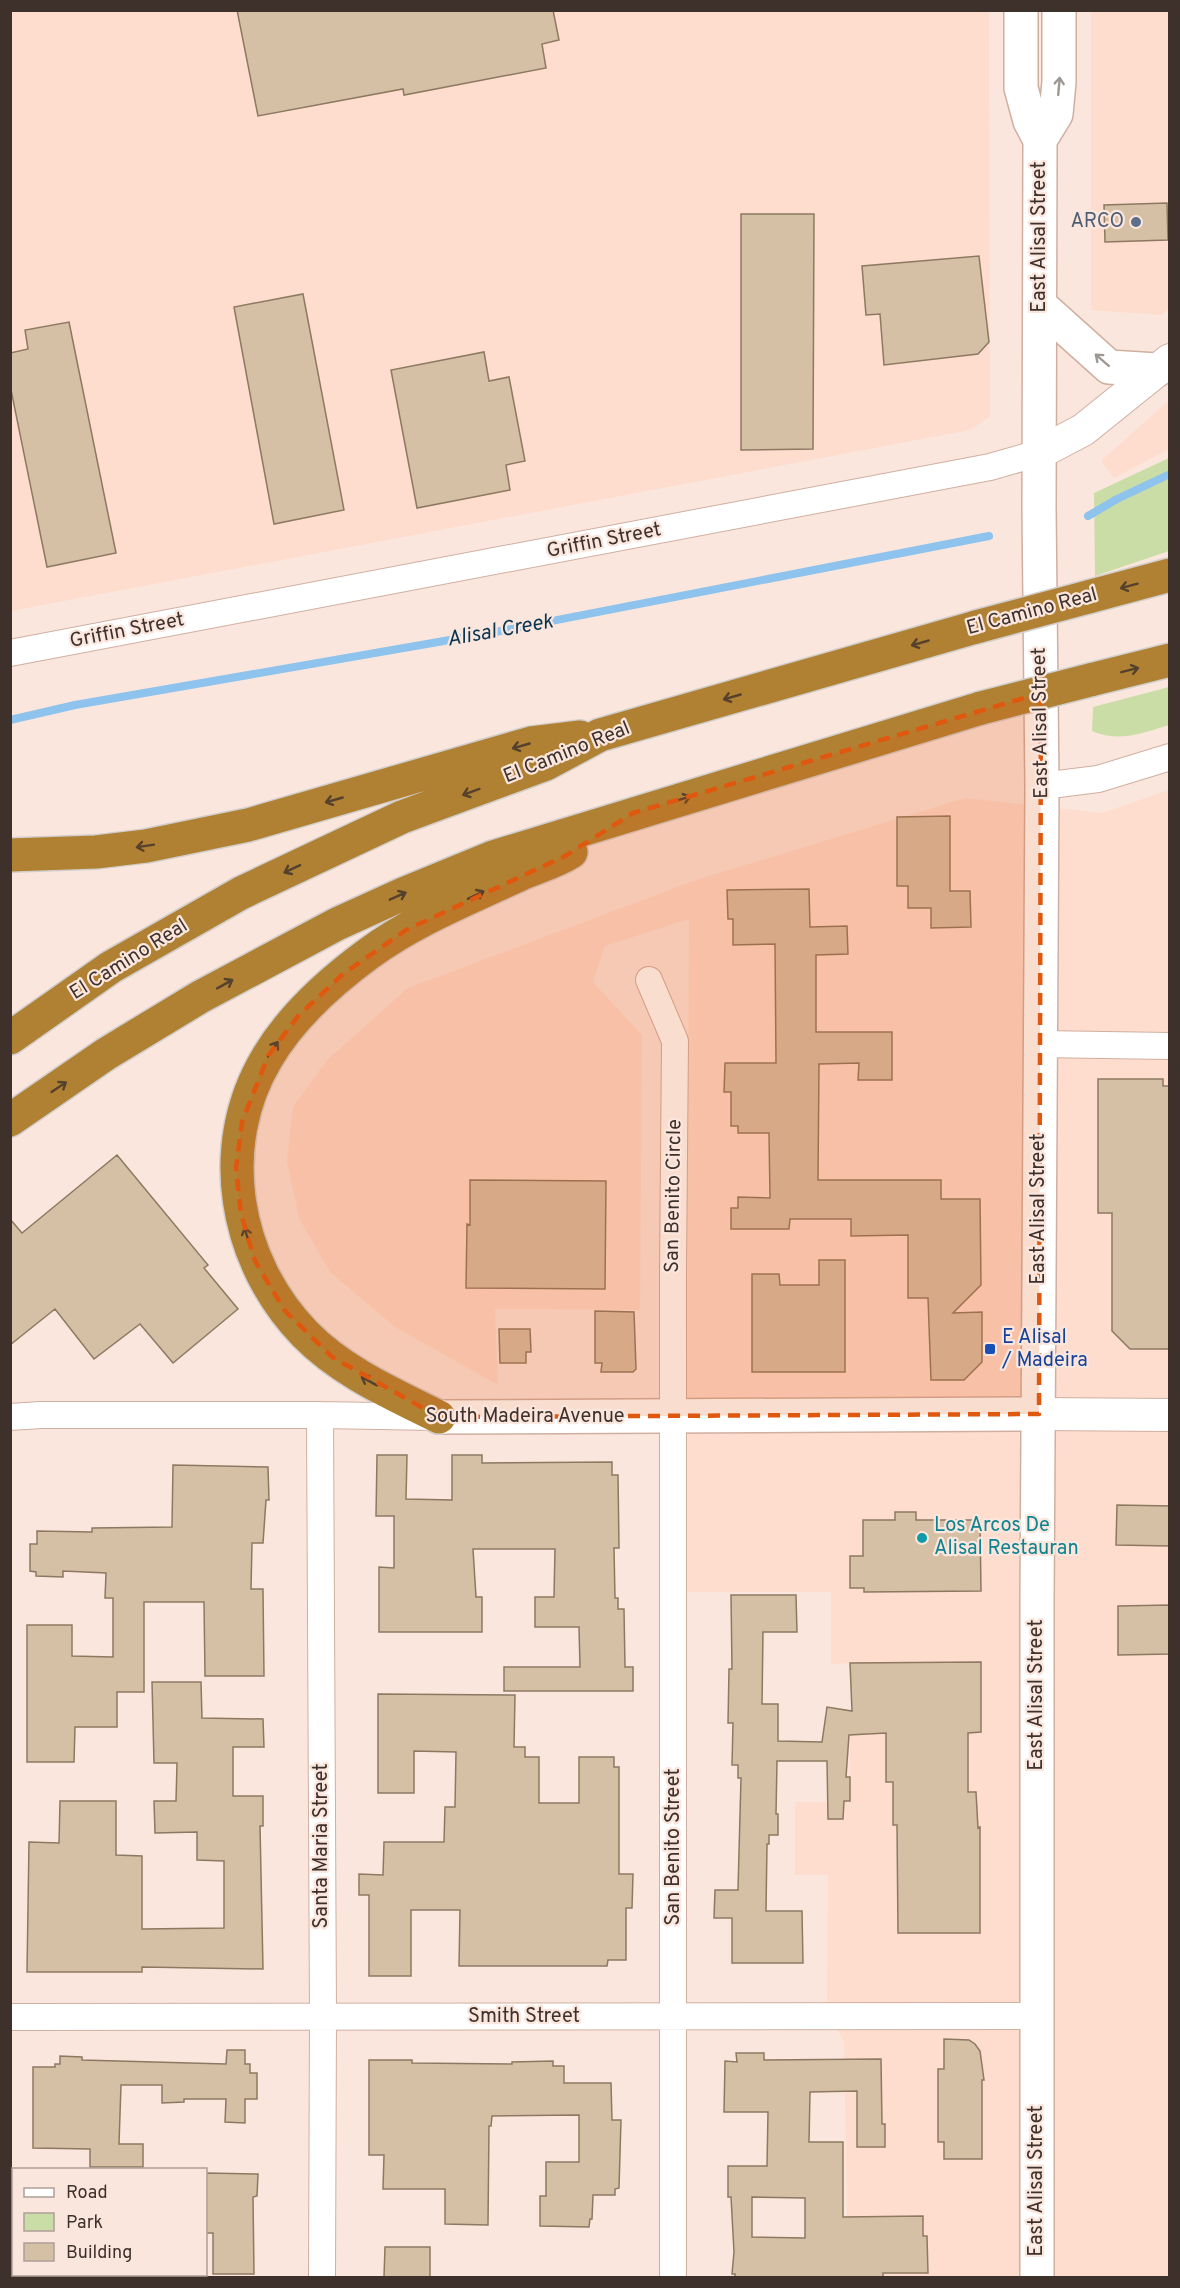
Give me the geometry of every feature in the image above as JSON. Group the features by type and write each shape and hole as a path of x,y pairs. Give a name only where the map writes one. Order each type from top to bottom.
{"highway":[{"name":"El Camino Real","path":"10,1038 111,967 241,893 402,817 546,764 600,735 976,627 1170,575"},
{"path":"10,1120 106,1054 182,1009 337,924 493,857 981,708 1170,660"},
{"path":"10,855 96,852 157,844 248,825 531,743 600,735"},
{"path":"439,1417 365,1380 332,1357 305,1335 268,1287 247,1238 237,1189 238,1144 248,1100 260,1071 282,1036 322,993 370,953 406,930 471,897 565,856 633,813"}],"main road":[{"name":"East Alisal Street","path":"1021,10 1021,88 1030,121 1040,140 1039,453 1042,786 1036,1602 1037,2277"},
{"name":"East Alisal Street","path":"1040,140 1056,114 1059,82 1059,10"},
{"path":"1040,305 1109,367 1163,365"},
{"name":"South Madeira Avenue","path":"439,1417 1039,1414"}],"street":[{"name":"Griffin Street","path":"10,653 990,467 1039,453 1083,430 1163,365"},
{"path":"1042,786 1098,779 1170,757"},
{"name":"San Benito Circle","path":"649,980 675,1041 674,1417"},
{"path":"1039,1044 1170,1046"},
{"path":"1039,1414 1170,1415"},
{"name":"South Madeira Avenue","path":"10,1417 320,1415 439,1417"},
{"name":"Santa Maria Street","path":"320,1415 322,2277"},
{"name":"San Benito Street","path":"673,2277 674,1417"},
{"name":"Smith Street","path":"10,2017 1037,2016"}],"highlighted area":[{"path":"1041,693 1039,1414 439,1417 332,1357 285,1311 255,1261 241,1214 236,1168 242,1122 268,1056 298,1016 343,974 406,930 565,856 633,813"}],"shaded area":[{"path":"11,11 989,11 990,417 970,430 11,611"},
{"path":"1091,11 1169,11 1170,308 1161,315 1091,310"},
{"path":"1169,400 1169,449 1114,478 1101,461"},
{"path":"1169,790 1169,2277 848,2277 844,2042 827,2009 828,1875 795,1875 795,1802 850,1802 850,1734 860,1663 831,1664 831,1592 686,1592 689,919 605,946 593,982 642,1035 640,1310 495,1309 498,1385 395,1327 330,1272 299,1218 287,1161 293,1107 327,1060 408,988 696,880 965,798 1102,813"}],"green space":[{"path":"1169,458 1169,551 1095,576 1094,493"},
{"path":"1169,687 1169,725 1131,736 1102,735 1092,731 1093,707"}],"building":[{"path":"237,10 553,10 559,40 542,44 546,68 404,95 403,89 258,116"},
{"path":"1167,203 1168,240 1105,242 1104,205"},
{"path":"741,214 814,214 813,449 741,450"},
{"path":"979,256 989,342 978,354 884,365 880,314 866,315 862,266"},
{"path":"303,294 344,510 274,524 234,307"},
{"path":"69,322 116,553 47,567 10,385 10,353 28,349 25,330"},
{"path":"484,352 489,381 509,377 525,461 506,465 510,490 417,508 391,370"},
{"path":"950,816 950,891 970,891 971,927 931,928 931,908 908,908 908,886 897,886 897,817"},
{"path":"809,889 810,927 847,926 848,954 816,955 816,1032 892,1032 892,1080 858,1080 859,1063 819,1064 818,1180 941,1180 941,1199 980,1199 981,1285 953,1313 982,1312 982,1362 964,1380 931,1380 928,1298 908,1298 908,1235 851,1236 851,1219 790,1219 789,1229 731,1229 731,1208 738,1208 738,1197 770,1198 769,1133 738,1133 738,1126 731,1126 731,1092 724,1092 725,1063 776,1063 775,944 733,945 733,919 728,919 727,890"},
{"path":"1098,1079 1163,1079 1163,1086 1170,1086 1170,1349 1130,1349 1112,1331 1112,1213 1098,1213"},
{"path":"117,1155 208,1265 204,1268 238,1309 173,1363 140,1324 94,1359 55,1309 10,1345 10,1219 22,1233"},
{"path":"470,1180 606,1181 605,1289 466,1288"},
{"path":"819,1260 845,1260 845,1372 752,1372 752,1274 779,1274 780,1285 819,1285"},
{"path":"595,1311 634,1312 636,1369 633,1372 601,1372 602,1363 595,1363"},
{"path":"499,1329 530,1329 531,1352 526,1352 526,1363 500,1363"},
{"path":"377,1455 407,1455 406,1499 452,1500 452,1455 482,1455 482,1463 612,1462 612,1475 618,1475 619,1548 614,1548 615,1598 618,1598 618,1609 624,1609 625,1667 633,1667 633,1691 504,1691 504,1667 580,1667 579,1627 535,1627 535,1597 554,1597 555,1549 473,1549 476,1597 482,1597 482,1632 379,1632 379,1567 394,1568 394,1516 376,1516"},
{"path":"173,1465 268,1467 269,1500 266,1500 263,1543 252,1543 251,1589 263,1589 264,1676 205,1676 204,1602 144,1602 144,1692 117,1692 117,1727 75,1727 74,1762 27,1762 27,1625 72,1625 72,1656 113,1657 113,1598 105,1598 106,1573 63,1571 63,1577 36,1576 36,1572 30,1571 30,1544 37,1544 37,1531 92,1532 92,1528 172,1527"},
{"path":"1117,1505 1170,1506 1170,1546 1116,1545"},
{"name":"Los Arcos De Alisal Restauran","path":"895,1512 916,1512 916,1520 980,1520 981,1591 864,1592 864,1588 850,1588 850,1556 863,1556 863,1520 895,1520"},
{"path":"731,1595 796,1595 797,1632 763,1632 762,1704 778,1704 778,1741 822,1742 827,1707 852,1711 850,1663 981,1662 981,1732 968,1733 968,1792 976,1792 978,1828 980,1827 980,1933 898,1933 897,1825 893,1825 893,1782 886,1782 886,1733 849,1735 846,1777 850,1777 850,1801 844,1801 843,1819 828,1819 827,1761 777,1761 778,1835 769,1835 769,1844 767,1844 766,1911 802,1911 803,1963 732,1963 732,1918 714,1918 715,1890 738,1890 741,1778 738,1778 738,1765 732,1765 733,1723 728,1723 729,1669 732,1669"},
{"path":"1170,1605 1170,1654 1118,1655 1118,1606"},
{"path":"152,1682 201,1682 202,1718 263,1719 264,1747 233,1747 233,1796 263,1796 263,1826 260,1826 263,1969 142,1967 142,1972 27,1972 29,1842 59,1843 60,1801 116,1801 116,1855 142,1856 142,1929 224,1928 224,1861 197,1860 197,1832 155,1833 154,1801 176,1801 177,1763 154,1763"},
{"path":"378,1694 515,1695 514,1747 525,1747 525,1757 539,1757 539,1803 579,1803 579,1757 614,1757 614,1767 619,1767 619,1874 633,1874 632,1908 626,1908 626,1960 608,1960 607,1966 459,1966 460,1910 411,1910 411,1976 369,1976 369,1895 359,1895 359,1874 383,1875 384,1842 444,1842 445,1807 455,1807 456,1752 414,1751 414,1793 378,1793"},
{"path":"944,2039 969,2040 980,2051 984,2080 982,2080 982,2159 944,2159 944,2142 938,2142 938,2069 944,2069"},
{"path":"227,2050 245,2050 245,2064 250,2064 250,2073 257,2073 257,2099 245,2099 245,2123 225,2122 226,2099 184,2099 184,2102 162,2103 162,2085 121,2085 119,2144 143,2144 143,2167 90,2167 90,2149 33,2148 33,2067 55,2067 55,2064 60,2064 60,2056 82,2057 82,2060 226,2064"},
{"path":"736,2053 764,2053 764,2060 881,2059 882,2124 885,2124 885,2147 857,2147 857,2091 810,2092 809,2142 843,2142 843,2217 923,2216 923,2236 927,2236 928,2273 883,2273 883,2277 735,2277 735,2274 732,2274 734,2252 731,2197 728,2197 728,2166 767,2166 768,2112 724,2112 725,2061 737,2062","holes":["752,2197 805,2198 805,2238 752,2237"]},
{"path":"369,2060 512,2064 512,2062 553,2061 553,2066 564,2066 564,2083 611,2083 612,2120 621,2120 619,2188 615,2189 615,2195 593,2195 592,2219 590,2219 589,2227 540,2226 540,2196 546,2196 546,2162 579,2162 579,2115 492,2116 491,2126 489,2126 488,2225 445,2224 445,2189 383,2189 384,2155 369,2155"},
{"path":"207,2173 258,2174 257,2196 253,2197 254,2274 213,2274 213,2233 207,2233"},
{"path":"385,2247 430,2247 430,2277 384,2277"}],"waterway":[{"name":"Alisal Creek","path":"1088,516 1117,499 1170,474"},
{"name":"Alisal Creek","path":"10,720 75,705 490,633 989,536"}],"place":[{"name":"ARCO","path":"1136,222"},
{"name":"E Alisal / Madeira","path":"990,1349"},
{"name":"Los Arcos De Alisal Restauran","path":"922,1538"}]}
